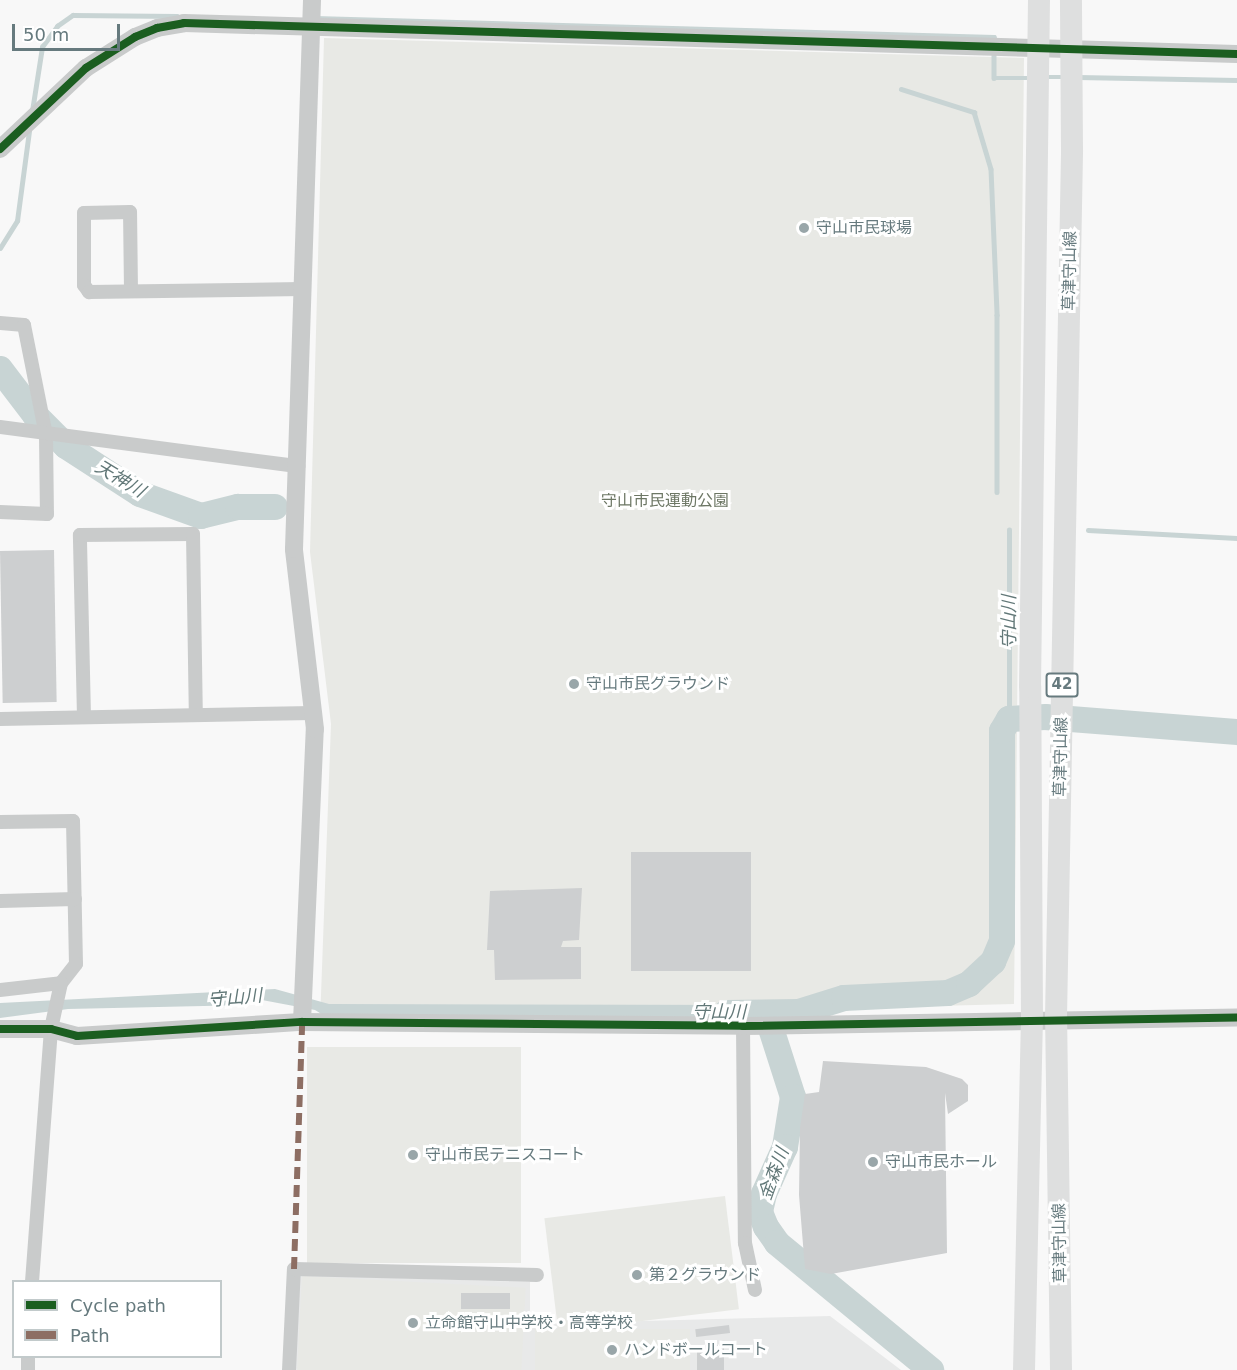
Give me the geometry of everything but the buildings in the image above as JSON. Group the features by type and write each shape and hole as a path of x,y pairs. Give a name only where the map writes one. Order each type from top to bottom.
{"main road":[{"name":"草津守山線","path":"1024,1370 1032,1020 1030,687 1039,0"},
{"name":"草津守山線","path":"1061,1370 1056,1018 1071,0"}],"street":[{"path":"302,1022 314,807 313,713 294,549 312,0"},
{"path":"0,149 86,68 158,27 218,22 1038,47 1071,52 1237,54"},
{"path":"131,291 130,212 84,213 84,285 89,292 302,289"},
{"path":"0,323 24,325 46,435 47,514 0,512"},
{"path":"0,427 46,435 298,466"},
{"path":"84,717 80,535 193,534 196,715"},
{"path":"0,719 313,713"},
{"path":"0,822 73,821 76,964 61,983 51,1029 32,1280"},
{"path":"0,901 75,899"},
{"path":"0,990 61,983"},
{"path":"0,1029 51,1029 77,1036 302,1022 750,1026 1056,1018 1237,1017"},
{"path":"750,1026 746,1243 755,1290"},
{"path":"289,1370 294,1269 537,1275"}],"shaded area":[{"name":"立命館守山中学校・高等学校","path":"298,1275 530,1282 530,1324 830,1316 901,1370 293,1370"}],"green space":[{"name":"守山市民運動公園","path":"324,38 1024,58 1014,1004 320,1022 331,724 310,552"},
{"name":"守山市民テニスコート","path":"307,1047 521,1047 521,1263 307,1263"},
{"name":"第２グラウンド","path":"725,1196 739,1309 558,1331 544,1218"},
{"path":"302,1276 526,1288 521,1370 297,1370"},
{"name":"ハンドボールコート","path":"535,1329 690,1329 690,1370 535,1370"}],"water":[{"path":"275,989 329,1004 759,1005 763,1019 328,1018 315,1010 262,1000 249,1005 68,1009 0,1018 0,1003"}],"waterway":[{"path":"32,111 42,47 57,26 73,15 177,16"},
{"path":"315,18 994,37 994,43"},
{"path":"994,51 994,78 1030,78"},
{"path":"1045,77 1066,77"},
{"path":"1078,77 1237,80"},
{"path":"901,89 974,112 991,169 997,315 997,492"},
{"path":"0,248 17,221 29,131"},
{"name":"天神川","path":"0,369 35,415 66,446 140,494 201,516 238,507 275,507"},
{"name":"守山川","path":"1009,530 1009,719"},
{"name":"守山川","path":"1088,530 1237,538"},
{"name":"守山川","path":"726,1013 799,1012 844,998 948,993 969,984 993,962 1002,941 1002,731 1009,719 1045,717 1237,732"},
{"name":"金森川","path":"766,1013 793,1097 785,1147 764,1194 760,1212 766,1227 777,1243 931,1370"}],"marked path":[{"path":"294,1269 302,1022"}],"cycle path":[{"path":"0,149 86,68 135,37 157,28 184,23 1237,54"},
{"path":"0,1029 51,1029 77,1036 302,1022 743,1026 1237,1017"}],"place":[{"name":"守山市民球場","path":"804,228"},
{"name":"守山市民グラウンド","path":"574,684"},
{"name":"守山市民テニスコート","path":"413,1155"},
{"name":"守山市民ホール","path":"873,1162"},
{"name":"第２グラウンド","path":"637,1275"},
{"name":"立命館守山中学校・高等学校","path":"413,1323"},
{"name":"ハンドボールコート","path":"612,1350"}]}
